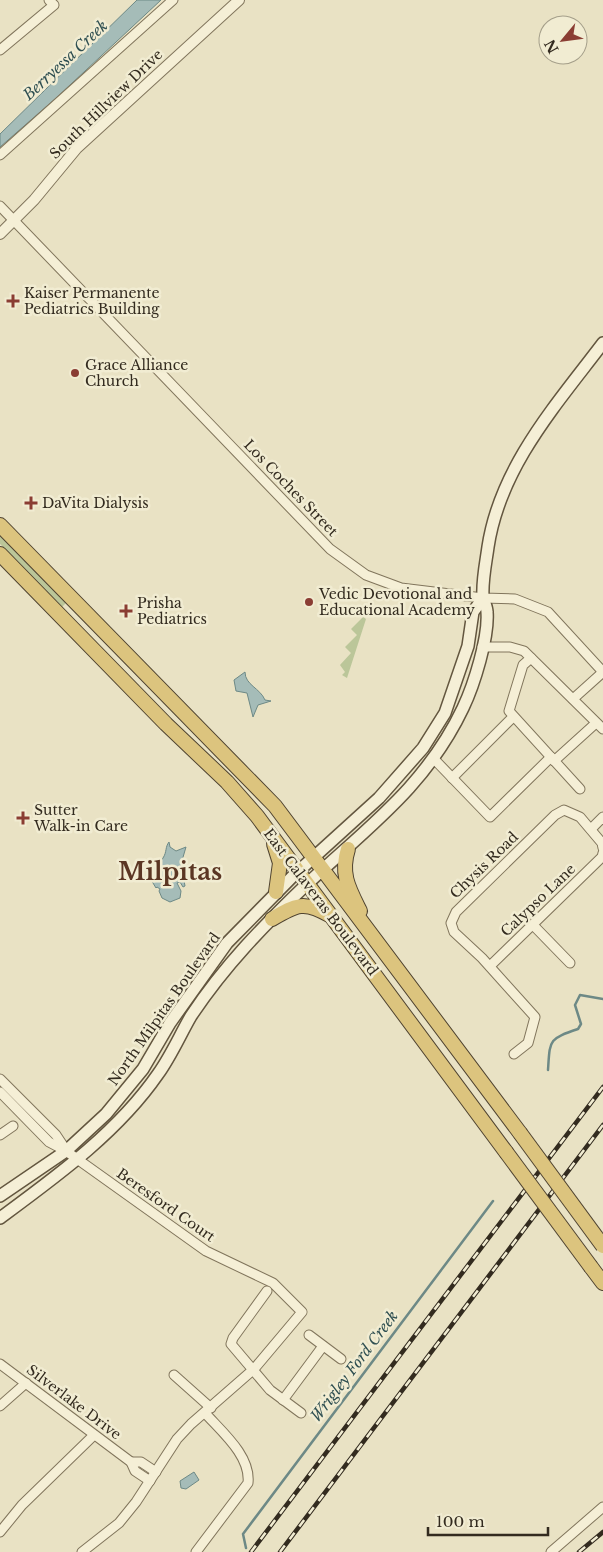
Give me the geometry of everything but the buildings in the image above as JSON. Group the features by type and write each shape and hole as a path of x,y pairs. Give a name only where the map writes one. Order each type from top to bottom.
{"highway":[{"name":"East Calaveras Boulevard","path":"0,525 275,806 603,1246"},
{"name":"East Calaveras Boulevard","path":"0,554 166,724 228,782 257,816 299,870 603,1283"},
{"path":"257,816 277,849 280,867 276,892"},
{"path":"348,849 344,861 344,878 375,941"},
{"path":"272,919 296,907 308,904 332,916"}],"main road":[{"path":"483,598 492,526 510,476 537,430 603,343"},
{"name":"North Milpitas Boulevard","path":"0,1218 77,1159 126,1113 153,1080 196,1010 243,950 308,883 393,807 434,760 452,731 466,700 482,647 487,613 483,598"},
{"name":"North Milpitas Boulevard","path":"0,1196 66,1151 106,1114 130,1088 170,1023 227,943 299,870 379,798 428,741 445,713 468,646 473,612 483,598"}],"street":[{"path":"0,50 54,5 49,0"},
{"path":"0,155 173,0"},
{"name":"South Hillview Drive","path":"0,234 14,221 77,148 239,0"},
{"name":"Los Coches Street","path":"0,206 330,549 366,575 401,588 483,598 515,598 548,612 603,672"},
{"path":"434,760 490,817 552,759 600,726 524,652 510,647 482,647"},
{"path":"532,658 523,664 509,712 512,718 580,789"},
{"path":"573,699 603,672"},
{"path":"452,778 512,718"},
{"name":"Chysis Road","path":"514,1054 528,1043 535,1017 490,966 454,932 451,923 456,912 555,815 564,810 580,817 591,829"},
{"path":"603,817 591,829 603,848"},
{"name":"Calypso Lane","path":"490,966 602,857 603,853"},
{"path":"533,925 570,963"},
{"path":"0,1079 56,1135 66,1151"},
{"path":"0,1092 49,1142 66,1151"},
{"path":"0,1135 12,1126"},
{"name":"Beresford Court","path":"66,1151 206,1251 273,1283 302,1312 254,1369"},
{"path":"267,1291 233,1338 232,1344 270,1390 301,1414"},
{"path":"308,1335 342,1359"},
{"path":"283,1400 323,1346"},
{"name":"Silverlake Drive","path":"0,1364 131,1462 135,1471 150,1481"},
{"path":"82,1552 119,1523 150,1481 177,1439 191,1424 254,1369"},
{"path":"174,1375 208,1411 244,1459 249,1472 248,1483 196,1552"},
{"path":"0,1406 26,1383"},
{"path":"0,1532 22,1505 94,1435"},
{"name":"Silverlake Drive","path":"131,1462 140,1462 156,1472"},
{"path":"551,1552 603,1506"}],"green space":[{"path":"0,535 66,603 62,607 0,544"},
{"path":"363,617 366,619 347,678 342,675 345,672 340,665 351,653 345,647 357,635 351,629"}],"water":[{"path":"137,0 161,0 55,99 0,147 0,134"},
{"path":"245,672 247,680 260,692 265,700 271,701 258,705 253,717 247,693 236,691 234,680"},
{"path":"169,842 170,847 176,851 186,847 181,864 185,886 183,887 180,882 177,883 181,891 180,898 170,902 162,898 160,889 156,888 150,878 153,869 164,856"},
{"path":"194,1472 199,1480 186,1489 181,1488 180,1481"}],"waterway":[{"name":"Wrigley Ford Creek","path":"548,1070 549,1052 552,1042 561,1035 578,1029 581,1024 575,1005 580,995 603,999"},
{"name":"Wrigley Ford Creek","path":"246,1548 243,1534 493,1201"}],"railway":[{"path":"251,1552 603,1087"},
{"path":"280,1552 603,1125"},
{"path":"579,1552 603,1532"}],"place":[{"name":"Kaiser Permanente Pediatrics Building","path":"13,301"},
{"name":"Grace Alliance Church","path":"75,373"},
{"name":"DaVita Dialysis","path":"31,503"},
{"name":"Vedic Devotional and Educational Academy","path":"309,602"},
{"name":"Prisha Pediatrics","path":"126,611"},
{"name":"Sutter Walk-in Care","path":"23,818"}],"district":[{"name":"Milpitas","path":"170,871"}],"water label":[{"name":"Berryessa Creek","path":"65,60"}]}
